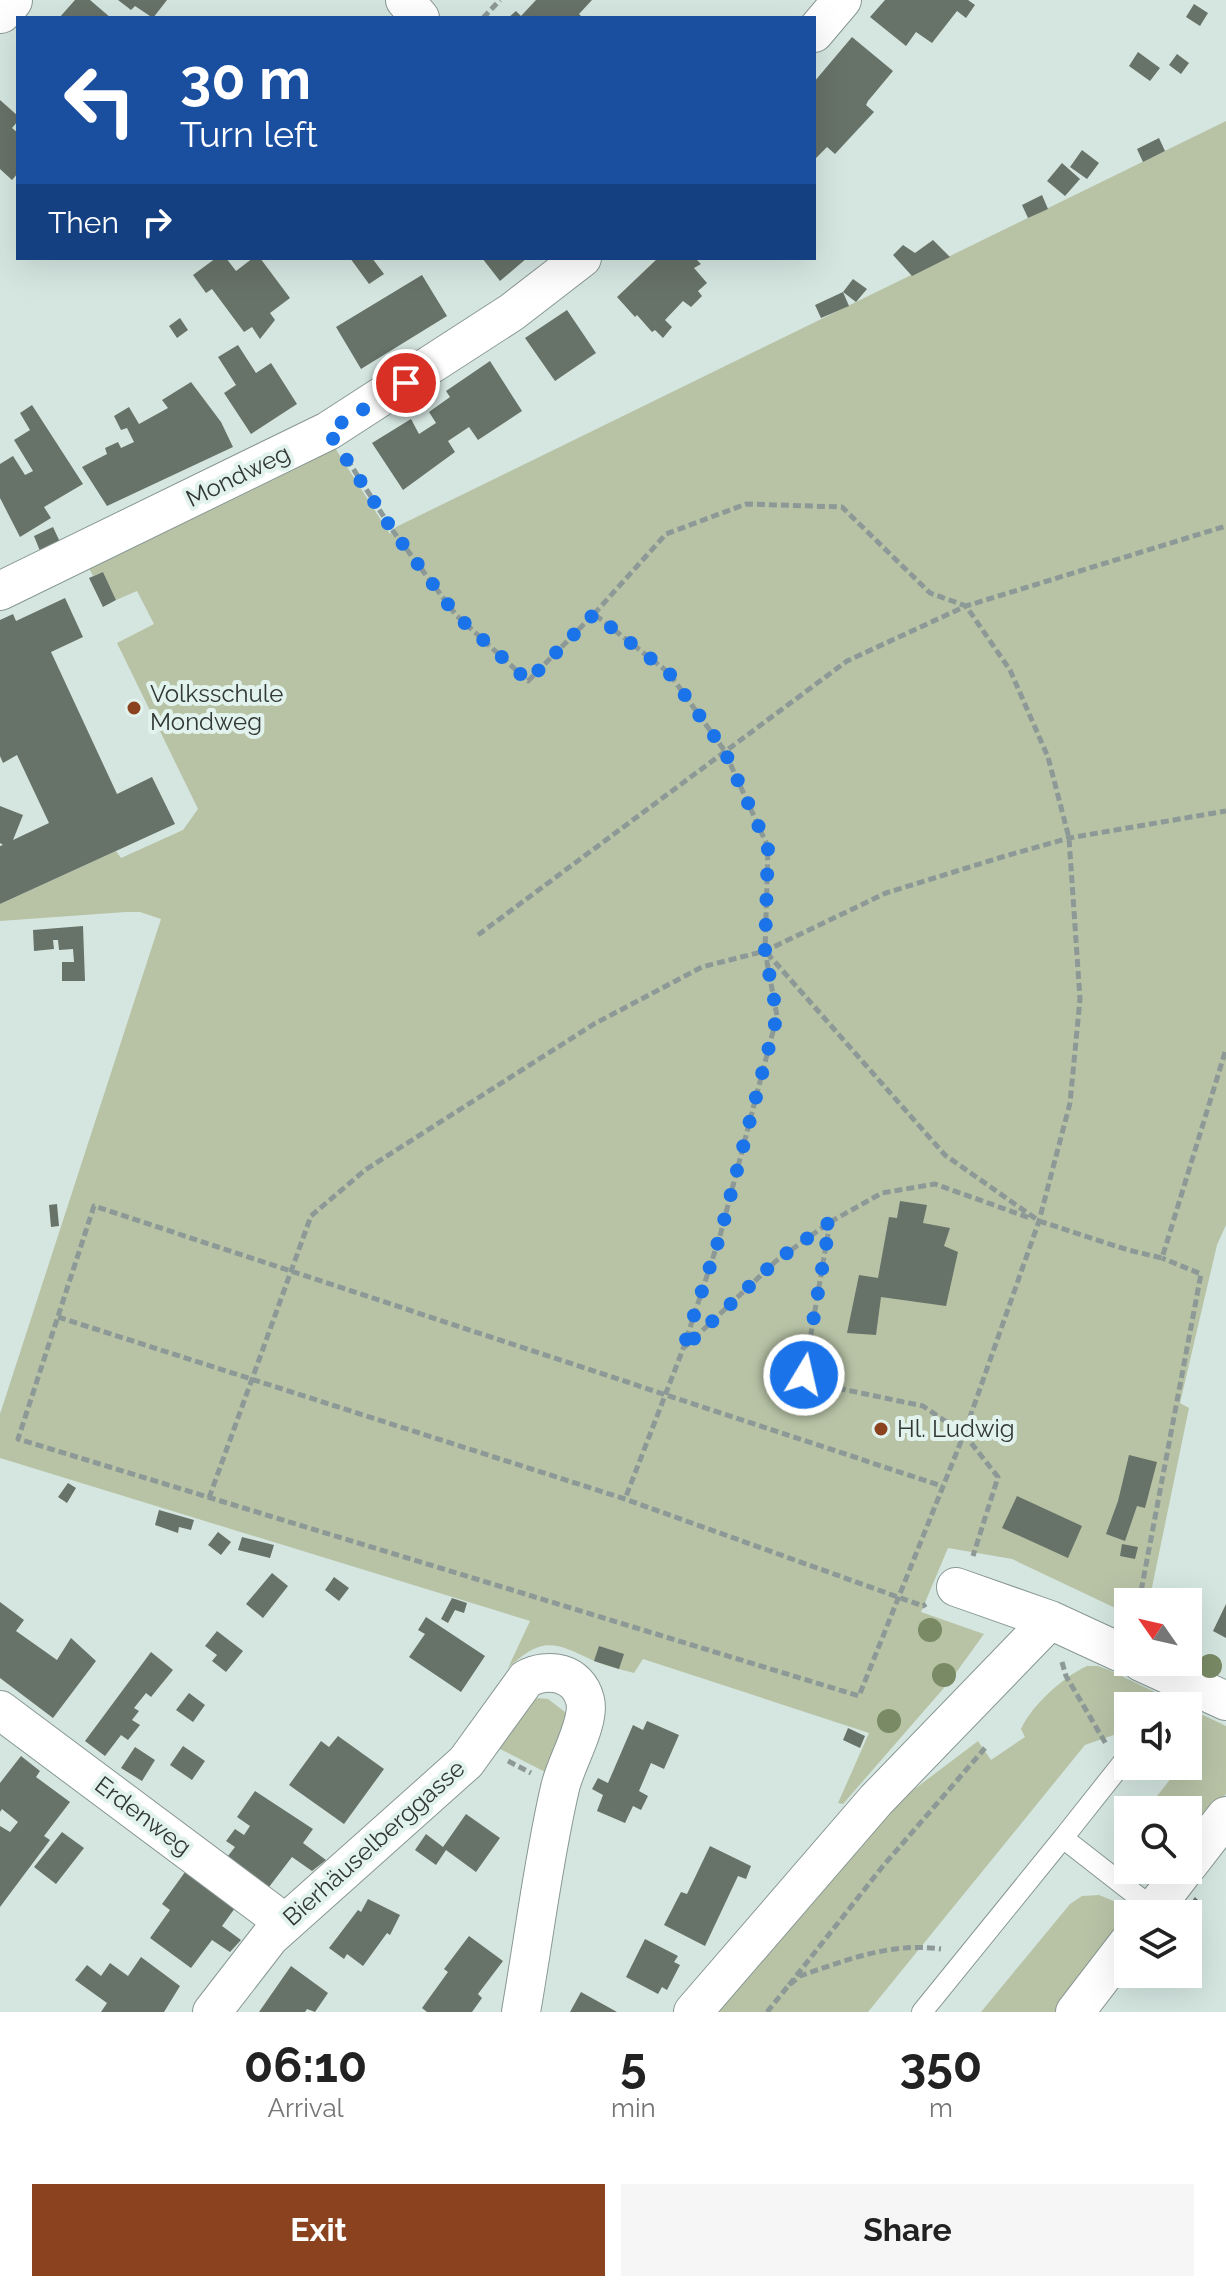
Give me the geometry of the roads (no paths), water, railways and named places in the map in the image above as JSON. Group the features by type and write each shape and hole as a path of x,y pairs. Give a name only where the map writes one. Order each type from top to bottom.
{"street":[{"path":"0,11 10,0"},
{"path":"405,0 418,16"},
{"path":"816,31 842,0"},
{"name":"Mondweg","path":"0,591 328,431 512,312 579,260"},
{"path":"956,1587 1050,1620 1114,1650"},
{"path":"693,2012 876,1800 1050,1620"},
{"name":"Bierhäuselberggasse","path":"212,2012 251,1959 285,1923 453,1776 479,1746 526,1679 538,1672 552,1671 562,1674 580,1688 586,1701 586,1714 560,1788 521,2012"},
{"path":"1172,1676 1226,1701"},
{"name":"Erdenweg","path":"0,1710 285,1923"},
{"path":"1202,1847 1226,1816"},
{"path":"1161,1900 1173,1884"},
{"path":"1075,2012 1114,1961"}],"lane":[{"path":"922,2012 1114,1774"},
{"path":"1063,1838 1138,1900"}],"place":[{"name":"Volksschule Mondweg","path":"134,708"},
{"name":"Hl. Ludwig","path":"881,1429"}]}
